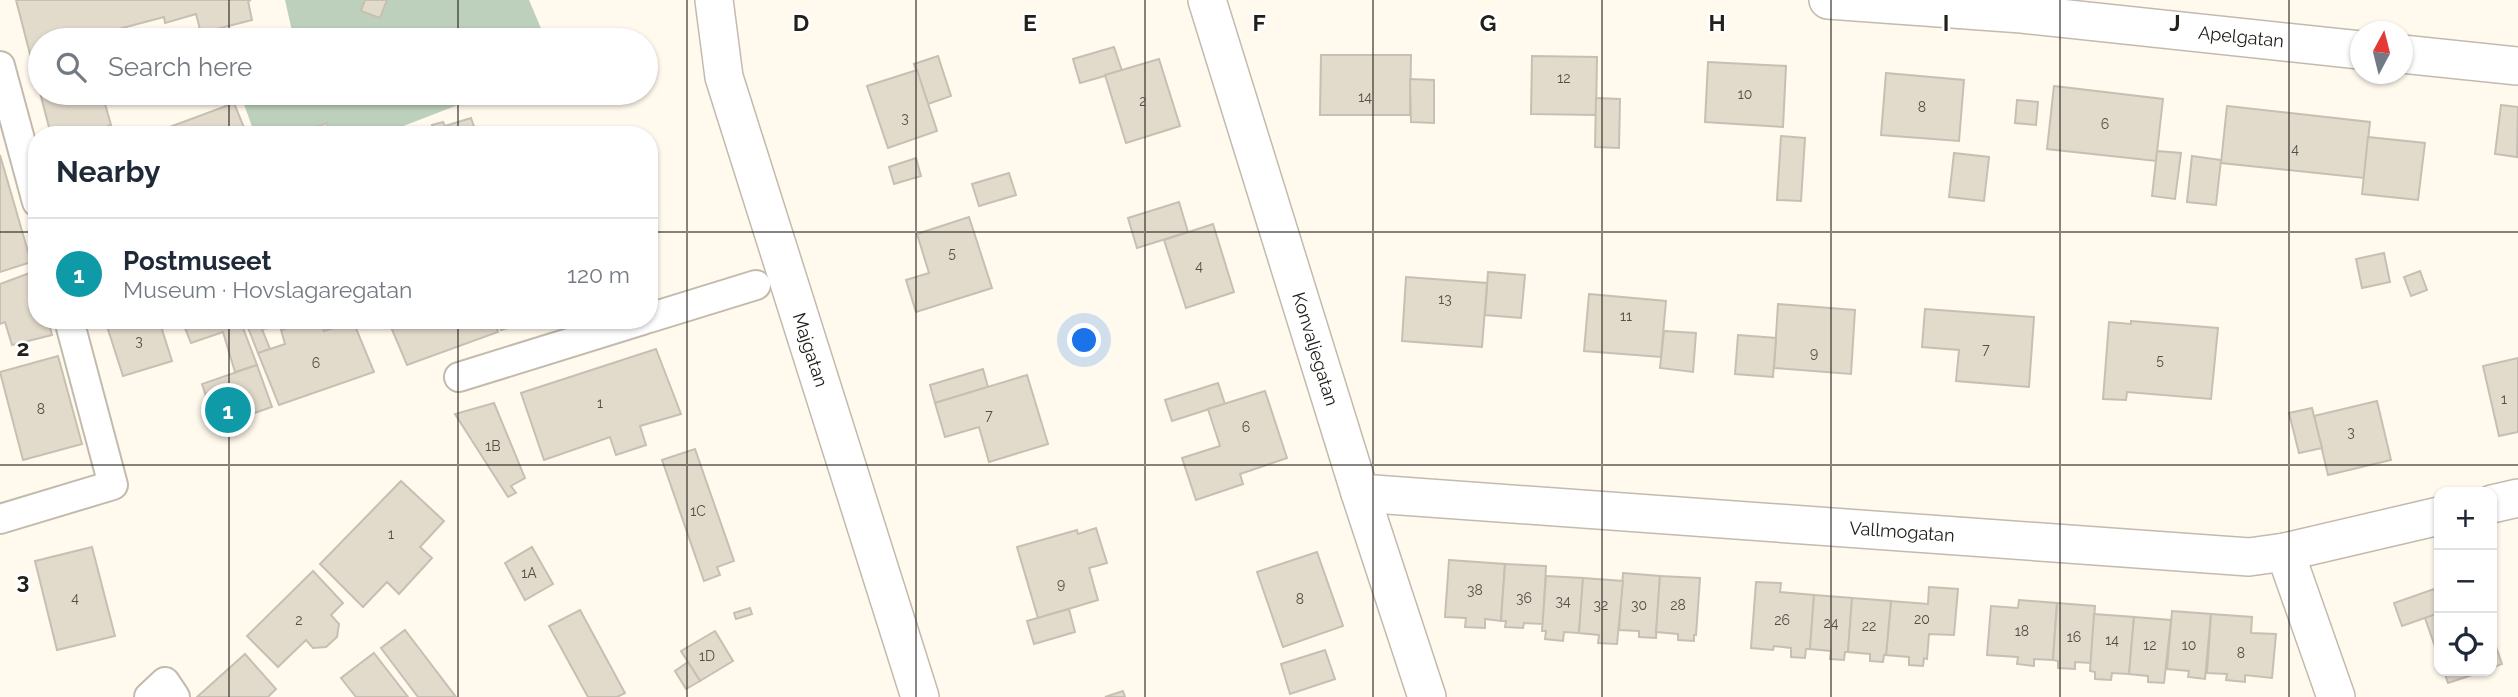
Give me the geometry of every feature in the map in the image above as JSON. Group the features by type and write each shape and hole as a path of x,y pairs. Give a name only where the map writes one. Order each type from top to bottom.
{"street":[{"name":"Majgatan","path":"714,0 724,77 920,697"},
{"name":"Konvaljegatan","path":"1207,0 1360,493 1427,697"},
{"name":"Apelgatan","path":"1828,0 2022,14 2350,49"},
{"path":"2413,55 2518,66"},
{"path":"0,66 28,169"},
{"path":"658,315 756,285"},
{"path":"0,519 113,485 71,329"},
{"path":"459,377 614,329"},
{"name":"Vallmogatan","path":"1360,493 2249,557 2285,552 2434,517"},
{"path":"2497,503 2518,498"},
{"path":"2285,552 2336,697"}],"green space":[{"path":"285,0 529,0 541,28 291,28"},
{"path":"244,105 458,105 403,126 252,126"}],"building":[{"path":"16,0 251,0 248,1 252,20 221,28 200,28 196,14 165,23 164,17 122,28 28,28 28,46"},
{"path":"365,0 387,0 380,18 361,11"},
{"path":"1114,47 1122,71 1080,83 1073,59"},
{"path":"1321,55 1411,55 1410,115 1320,115"},
{"path":"938,56 951,96 928,104 914,64"},
{"path":"1532,56 1597,57 1596,115 1531,114"},
{"path":"1159,59 1180,126 1126,143 1105,75"},
{"path":"1708,62 1786,66 1783,127 1705,122"},
{"path":"917,70 937,131 888,148 867,86"},
{"path":"1886,73 1964,80 1959,141 1881,135"},
{"path":"1410,79 1434,80 1434,123 1411,122"},
{"path":"2054,86 2163,99 2156,161 2047,149"},
{"path":"1596,98 1620,99 1619,148 1595,147"},
{"path":"2017,100 2038,102 2036,125 2015,123"},
{"path":"43,105 105,105 111,125 108,126 49,126"},
{"path":"235,105 243,126 172,126"},
{"path":"2501,105 2518,107 2517,157 2495,154"},
{"path":"2227,106 2370,122 2364,178 2221,163"},
{"path":"471,118 474,126 445,126"},
{"path":"443,122 445,126 432,126 432,125"},
{"path":"1781,136 1805,138 1801,201 1777,200"},
{"path":"2368,137 2425,143 2418,200 2362,194"},
{"path":"2157,151 2181,153 2175,199 2152,196"},
{"path":"1954,153 1989,157 1984,201 1949,197"},
{"path":"0,155 28,252 28,263 0,272"},
{"path":"2192,156 2221,160 2216,205 2187,202"},
{"path":"916,158 921,176 894,184 889,167"},
{"path":"1009,173 1016,195 979,206 972,184"},
{"path":"1179,202 1188,232 1137,248 1128,218"},
{"path":"969,217 992,288 916,312 906,280 929,273 917,234"},
{"path":"1213,224 1234,292 1186,308 1164,240"},
{"path":"2384,253 2390,282 2362,288 2356,259"},
{"path":"2420,271 2427,290 2411,296 2404,277"},
{"path":"1488,272 1525,275 1521,318 1485,315"},
{"path":"28,274 28,329 50,329 52,335 12,345 5,322 0,324 0,284"},
{"path":"1406,277 1487,283 1482,347 1402,341"},
{"path":"1589,294 1666,301 1661,357 1584,351"},
{"path":"1778,304 1855,310 1851,374 1774,368"},
{"path":"1925,309 2034,317 2029,387 1956,381 1959,350 1922,347"},
{"path":"2131,321 2218,328 2211,399 2127,392 2126,400 2103,399 2109,322 2131,324"},
{"path":"108,329 162,329 172,361 123,376"},
{"path":"185,329 243,329 257,365 235,372 223,332 191,343"},
{"path":"249,329 262,329 270,349 258,353"},
{"path":"356,329 374,372 279,405 258,353 285,344 281,330"},
{"path":"392,329 497,329 498,332 407,365"},
{"path":"1664,331 1696,333 1693,372 1660,368"},
{"path":"1738,335 1776,338 1773,377 1735,374"},
{"path":"656,349 681,414 640,426 646,445 616,455 610,437 544,460 521,393"},
{"path":"58,356 82,444 23,460 0,372"},
{"path":"2518,358 2518,432 2499,436 2483,366"},
{"path":"257,365 272,407 216,426 202,384"},
{"path":"983,369 988,387 935,403 930,385"},
{"path":"1027,375 1048,444 989,462 979,427 945,437 935,403"},
{"path":"1218,383 1225,404 1172,421 1165,400"},
{"path":"1265,391 1287,458 1240,474 1243,484 1196,500 1182,458 1220,446 1208,409"},
{"path":"2377,401 2391,460 2328,475 2314,416"},
{"path":"494,403 525,478 511,486 516,493 508,497 455,414"},
{"path":"2312,408 2322,448 2299,453 2289,413"},
{"path":"695,449 734,561 717,567 720,575 704,581 662,460"},
{"path":"401,481 444,521 420,547 432,558 399,594 387,582 363,607 320,564"},
{"path":"1096,528 1107,563 1089,568 1098,600 1038,618 1017,547 1077,530 1078,534"},
{"path":"92,547 115,636 57,650 35,561"},
{"path":"532,547 553,584 525,600 505,563"},
{"path":"1317,552 1343,626 1283,647 1257,572"},
{"path":"1449,560 1505,564 1501,621 1485,619 1485,628 1465,627 1466,618 1445,617"},
{"path":"1505,564 1546,566 1543,624 1524,623 1523,628 1505,627 1506,621 1501,621"},
{"path":"313,571 343,603 331,615 339,624 337,637 326,647 313,648 306,640 278,667 247,636"},
{"path":"1623,573 1660,576 1656,638 1639,637 1639,631 1619,630"},
{"path":"1546,576 1583,578 1579,633 1564,632 1563,641 1545,639 1546,631 1542,631"},
{"path":"1660,576 1700,578 1694,641 1678,640 1678,634 1656,632"},
{"path":"1583,578 1623,581 1617,644 1598,643 1599,635 1579,633"},
{"path":"1756,582 1781,583 1780,592 1814,595 1810,649 1806,649 1805,658 1791,657 1791,648 1751,648"},
{"path":"1929,587 1958,589 1954,635 1929,634 1927,659 1924,658 1923,666 1909,665 1909,657 1886,655 1891,601 1928,604"},
{"path":"2434,589 2434,615 2402,626 2394,603"},
{"path":"1814,595 1852,598 1848,652 1845,652 1844,660 1830,659 1831,651 1810,649"},
{"path":"1852,598 1891,601 1883,662 1870,661 1870,654 1848,652"},
{"path":"2019,600 2057,603 2053,660 2034,659 2034,666 2017,664 2018,657 1987,655 1991,606 2018,608"},
{"path":"2057,603 2095,606 2091,663 2075,662 2075,669 2058,668 2058,661 2053,660"},
{"path":"750,608 752,614 736,619 734,613"},
{"path":"1069,609 1075,632 1034,644 1027,621"},
{"path":"580,610 625,693 617,697 588,697 549,626"},
{"path":"2172,611 2211,614 2205,679 2188,677 2189,671 2167,669"},
{"path":"2094,614 2134,617 2129,674 2112,673 2111,680 2095,679 2095,672 2090,671"},
{"path":"2211,614 2252,617 2251,633 2276,634 2272,678 2245,675 2245,682 2226,680 2227,674 2207,673"},
{"path":"2434,615 2434,644 2425,618"},
{"path":"2134,617 2171,620 2164,683 2148,682 2148,676 2129,674"},
{"path":"405,630 456,697 418,697 381,648"},
{"path":"715,631 733,661 700,681 681,651"},
{"path":"1325,650 1335,679 1290,694 1281,664"},
{"path":"2497,650 2502,664 2497,666"},
{"path":"374,653 408,697 356,697 341,678"},
{"path":"245,654 276,689 268,697 197,697"},
{"path":"688,662 700,681 686,689 675,671"},
{"path":"2446,676 2469,676 2448,683"},
{"path":"1123,691 1125,697 1105,697"}],"place":[{"name":"Postmuseet","path":"228,410"}]}
